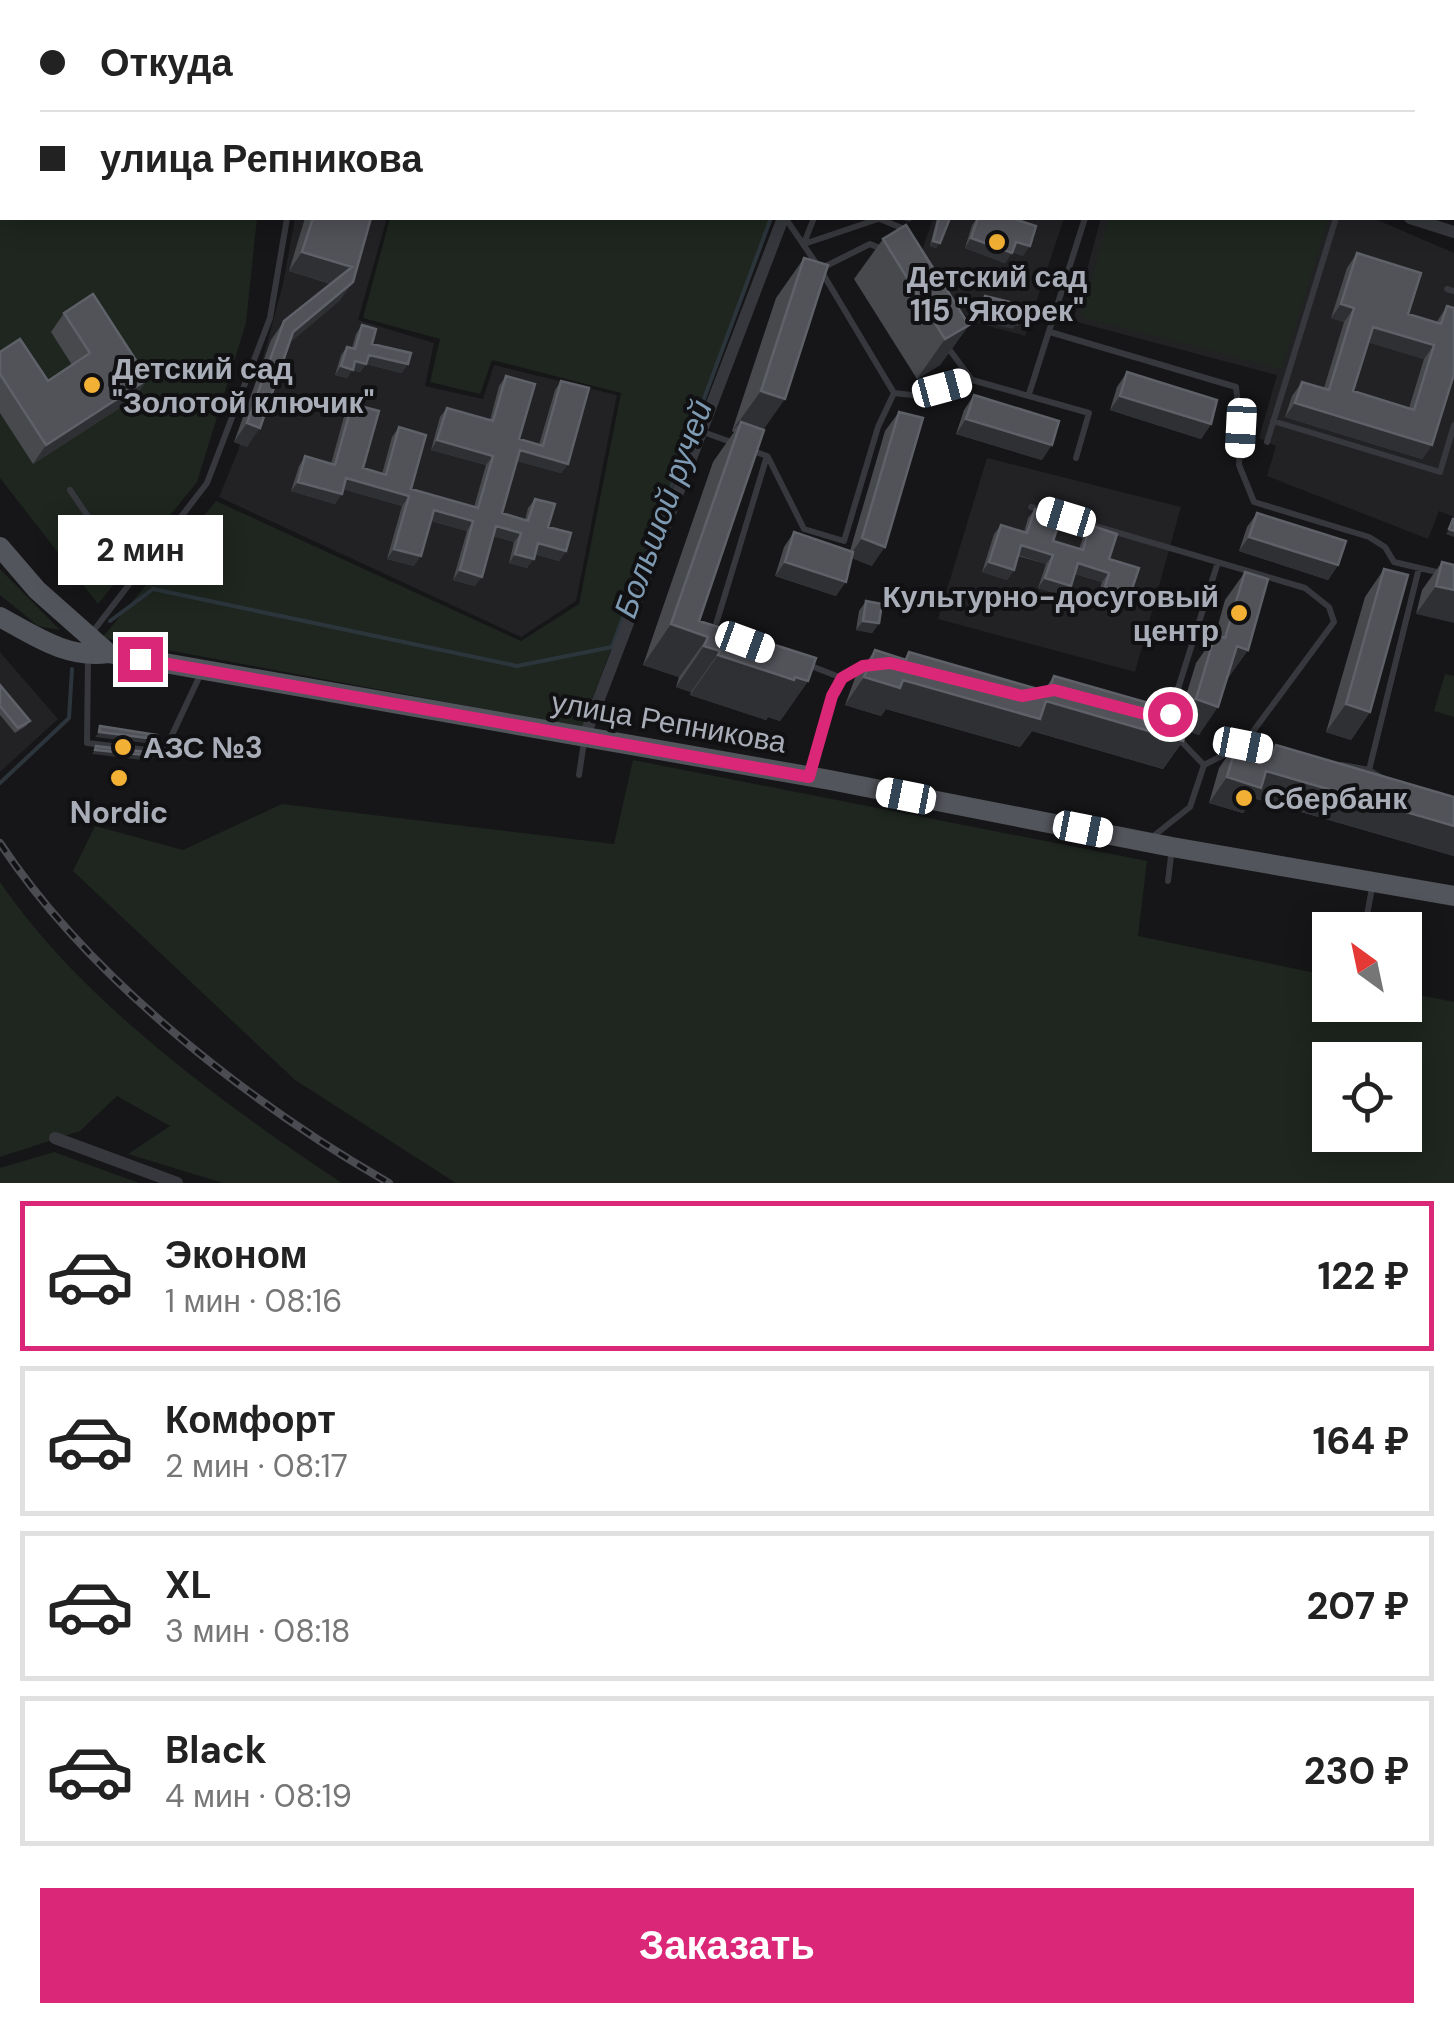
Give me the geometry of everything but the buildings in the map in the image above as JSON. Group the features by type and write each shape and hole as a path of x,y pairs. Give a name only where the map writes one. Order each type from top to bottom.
{"main road":[{"path":"0,547 89,650"},
{"name":"улица Репникова","path":"0,617 48,644 809,777 1454,896"}],"street":[{"path":"584,738 783,220"},
{"path":"1416,220 1454,232"},
{"path":"55,1138 178,1183"}],"lane":[{"path":"202,671 164,752 87,743 89,650 132,581 207,484 270,318 288,220"},
{"path":"786,220 820,269 894,393"},
{"path":"804,244 813,220"},
{"path":"804,244 874,220"},
{"path":"884,220 904,230"},
{"path":"1029,394 1084,220"},
{"path":"1267,442 1335,220"},
{"path":"820,269 870,244 883,248 893,264"},
{"path":"1050,332 1236,387 1240,464 1254,502 1369,537 1385,548 1394,562 1454,576"},
{"path":"943,340 972,380"},
{"path":"894,393 912,395 972,380 1089,413 1076,458"},
{"path":"702,431 767,456 804,529 844,542 878,427 894,393"},
{"path":"1273,422 1440,472 1454,426"},
{"path":"731,637 713,630 767,456"},
{"path":"70,490 132,581"},
{"path":"1031,507 1304,588 1328,607 1334,622 1243,745 1204,765 1190,807 1146,842"},
{"path":"1204,765 1164,724 1218,562"},
{"path":"1369,770 1419,568"},
{"path":"805,664 842,678"},
{"path":"809,777 832,696 842,678 863,666 876,664"},
{"path":"578,775 584,738"},
{"path":"1243,745 1279,752"},
{"path":"1333,763 1369,770 1390,783"},
{"path":"1168,881 1172,847"},
{"path":"1369,912 1373,882"}],"shaded area":[{"path":"0,220 257,220 246,323 197,482 98,604 0,478"},
{"path":"295,220 386,220 358,320 434,343 425,386 483,399 494,365 617,395 576,601 521,637 219,497 238,451 283,284"},
{"path":"389,220 770,220 582,727 102,638 216,501 521,641 579,604 621,393 492,360 480,394 430,382 440,339 363,318"},
{"path":"932,220 1063,220 1025,336 973,322 937,289 920,256"},
{"path":"1100,220 1378,220 1454,253 1454,517 1439,511 1428,539 1267,476 1276,446 1259,438 1277,375 1073,321"},
{"path":"1108,220 1328,220 1282,369 1081,317"},
{"path":"987,458 1181,507 1135,672 938,619"},
{"path":"0,569 60,630 38,626 0,595"},
{"path":"0,652 58,719 0,772"},
{"path":"1445,674 1454,676 1454,717 1434,711"},
{"path":"633,760 1147,861 1138,936 1312,972 1312,1022 1422,1022 1422,995 1454,1002 1454,1183 456,1183 295,1080 73,871 95,826 183,850 282,804 614,844"},
{"path":"0,882 70,968 156,1047 342,1183 223,1183 128,1154 170,1126 117,1096 80,1131 0,1157"},
{"path":"54,1152 139,1183 0,1183 0,1168"}],"waterway":[{"name":"Большой ручей","path":"110,621 153,589 517,666 612,647 770,220"},
{"name":"Большой ручей","path":"0,783 69,718 72,669"}],"railway":[{"path":"0,843 79,942 175,1034 281,1115 389,1183"}],"place":[{"name":"Детский сад 115 \"Якорек\"","path":"997,242"},
{"name":"Детский сад \"Золотой ключик\"","path":"92,385"},
{"name":"Культурно-досуговый центр","path":"1239,613"},
{"name":"АЗС №3","path":"123,747"},
{"name":"Nordic","path":"119,778"},
{"name":"Сбербанк","path":"1244,798"}],"route":[{"path":"140,659 809,777 832,696 842,678 863,666 890,663 1022,696 1054,690 1145,714 1164,724 1170,714"}]}
